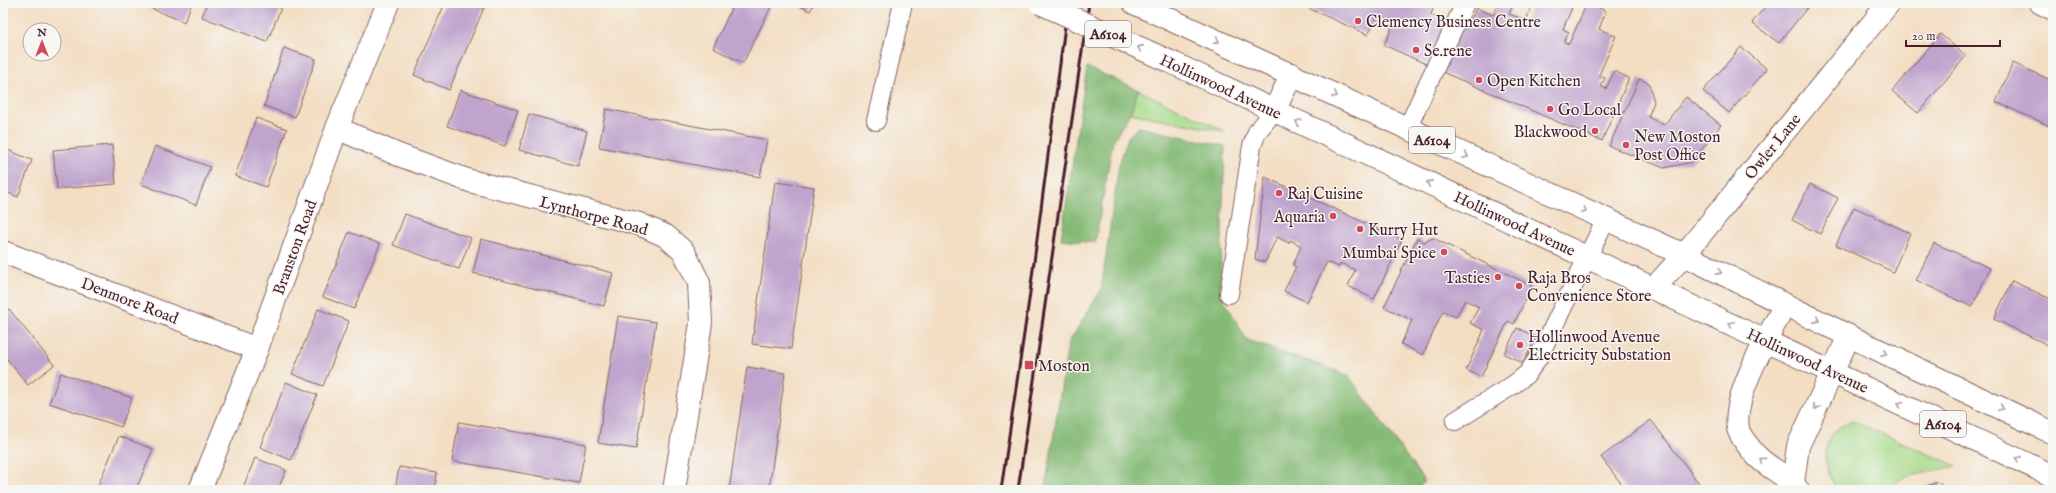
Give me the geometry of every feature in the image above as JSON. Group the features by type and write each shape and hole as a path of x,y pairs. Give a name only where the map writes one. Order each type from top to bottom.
{"main road":[{"name":"Branston Road","path":"200,490 257,349 337,128 388,3"},
{"name":"Hollinwood Avenue","path":"1040,3 1175,64 1833,371 2053,476"},
{"name":"A6104","path":"1134,3 1292,74 1684,255 1849,336 2053,433"},
{"name":"Owler Lane","path":"1654,288 1684,255 1889,3"},
{"path":"2041,3 2053,8"},
{"path":"1274,111 1292,74"},
{"name":"Lynthorpe Road","path":"337,128 396,154 470,181 639,224 666,236 684,252 699,283 701,323 674,490"},
{"name":"Denmore Road","path":"3,252 257,349"},
{"path":"1785,305 1766,340 1741,394 1736,414 1738,430 1754,454 1792,488"},
{"path":"1792,488 1798,446 1849,336"}],"lane":[{"path":"1407,128 1465,3"},
{"path":"876,121 899,5"},
{"path":"1229,294 1252,146 1257,132 1274,111"},
{"path":"1455,421 1477,409 1527,374 1538,358 1606,220"}],"green space":[{"path":"1087,67 1138,90 1130,113 1113,141 1095,243 1061,239"},
{"path":"1138,90 1227,132 1130,113"},
{"path":"1139,127 1225,146 1220,293 1247,340 1348,375 1425,482 1413,490 1045,490 1068,344 1101,290 1119,165 1128,137"},
{"path":"1853,421 1956,466 1902,478 1889,490 1838,490 1832,481 1828,470 1826,450 1829,440 1834,432"}],"building":[{"path":"138,3 192,3 184,22"},
{"path":"207,3 269,3 281,8 267,42 202,17"},
{"path":"445,3 486,3 449,90 414,75"},
{"path":"734,3 773,3 743,63 713,48"},
{"path":"793,3 814,3 810,11"},
{"path":"1297,3 1435,3 1431,15 1448,22 1428,65 1384,45 1392,28 1375,19 1368,35"},
{"path":"1499,3 1514,3 1509,14 1522,19 1518,28 1522,30 1533,3 1561,3 1572,8 1563,29 1569,32 1564,42 1569,44 1587,3 1606,11 1599,29 1616,36 1599,75 1605,78 1601,86 1606,89 1614,71 1629,78 1602,141 1440,71 1460,26 1467,29 1476,8 1493,15"},
{"path":"1768,3 1811,3 1779,43 1752,23"},
{"path":"1940,34 1966,56 1918,113 1892,91"},
{"path":"1741,47 1767,69 1729,113 1703,91"},
{"path":"284,48 316,59 295,117 264,106"},
{"path":"2013,63 2053,81 2052,127 1996,102"},
{"path":"1639,79 1649,83 1654,102 1648,117 1664,125 1686,97 1721,125 1692,162 1664,168 1609,146"},
{"path":"460,90 518,110 505,146 447,126"},
{"path":"606,109 767,140 760,177 599,147"},
{"path":"529,114 587,131 578,166 519,150"},
{"path":"256,118 287,129 266,187 235,176"},
{"path":"112,145 116,184 57,189 53,150"},
{"path":"155,146 210,167 196,205 141,184"},
{"path":"3,148 32,160 18,197 3,191"},
{"path":"1265,177 1402,240 1374,299 1348,286 1355,270 1341,263 1339,267 1327,262 1307,302 1284,291 1296,267 1293,265 1301,246 1290,240 1289,243 1277,237 1265,262 1255,259"},
{"path":"775,182 814,187 791,349 752,344"},
{"path":"1810,184 1838,198 1820,234 1792,220"},
{"path":"1854,207 1910,233 1893,272 1836,245"},
{"path":"405,214 471,238 459,269 393,245"},
{"path":"349,232 380,244 354,309 323,297"},
{"path":"1417,238 1424,242 1433,238 1532,286 1514,324 1508,321 1481,377 1466,370 1484,330 1470,323 1479,307 1465,300 1456,317 1443,311 1423,355 1401,344 1412,320 1384,307"},
{"path":"481,239 613,273 604,306 473,273"},
{"path":"1934,243 1990,268 1972,307 1916,280"},
{"path":"2012,281 2053,300 2053,339 2050,346 1994,319"},
{"path":"9,309 54,365 28,385 3,354 3,313"},
{"path":"318,309 349,321 323,386 292,374"},
{"path":"618,316 656,322 636,449 598,443"},
{"name":"Hollinwood Avenue Electricity Substation","path":"1517,328 1536,337 1523,363 1504,354"},
{"path":"747,367 785,373 769,490 729,490"},
{"path":"61,373 132,398 121,427 49,403"},
{"path":"286,382 317,395 291,460 260,447"},
{"path":"1651,420 1704,490 1626,490 1601,457"},
{"path":"459,422 586,444 579,483 452,461"},
{"path":"119,436 153,449 136,490 96,490"},
{"path":"255,458 286,470 278,490 242,490"},
{"path":"399,467 437,473 435,490 395,490"},
{"path":"1939,482 1945,490 1913,490"}],"railway":[{"path":"1001,490 1029,300 1068,3"},
{"path":"1018,490 1089,3"}],"place":[{"name":"Clemency Business Centre","path":"1358,21"},
{"name":"Se.rene","path":"1416,50"},
{"name":"Open Kitchen","path":"1479,80"},
{"name":"Go Local","path":"1550,109"},
{"name":"Blackwood","path":"1595,131"},
{"name":"New Moston Post Office","path":"1626,145"},
{"name":"Raj Cuisine","path":"1279,193"},
{"name":"Aquaria","path":"1333,216"},
{"name":"Kurry Hut","path":"1360,229"},
{"name":"Mumbai Spice","path":"1444,252"},
{"name":"Tasties","path":"1498,277"},
{"name":"Raja Bros Convenience Store","path":"1519,286"},
{"name":"Hollinwood Avenue Electricity Substation","path":"1520,345"},
{"name":"Moston","path":"1029,365"}]}
